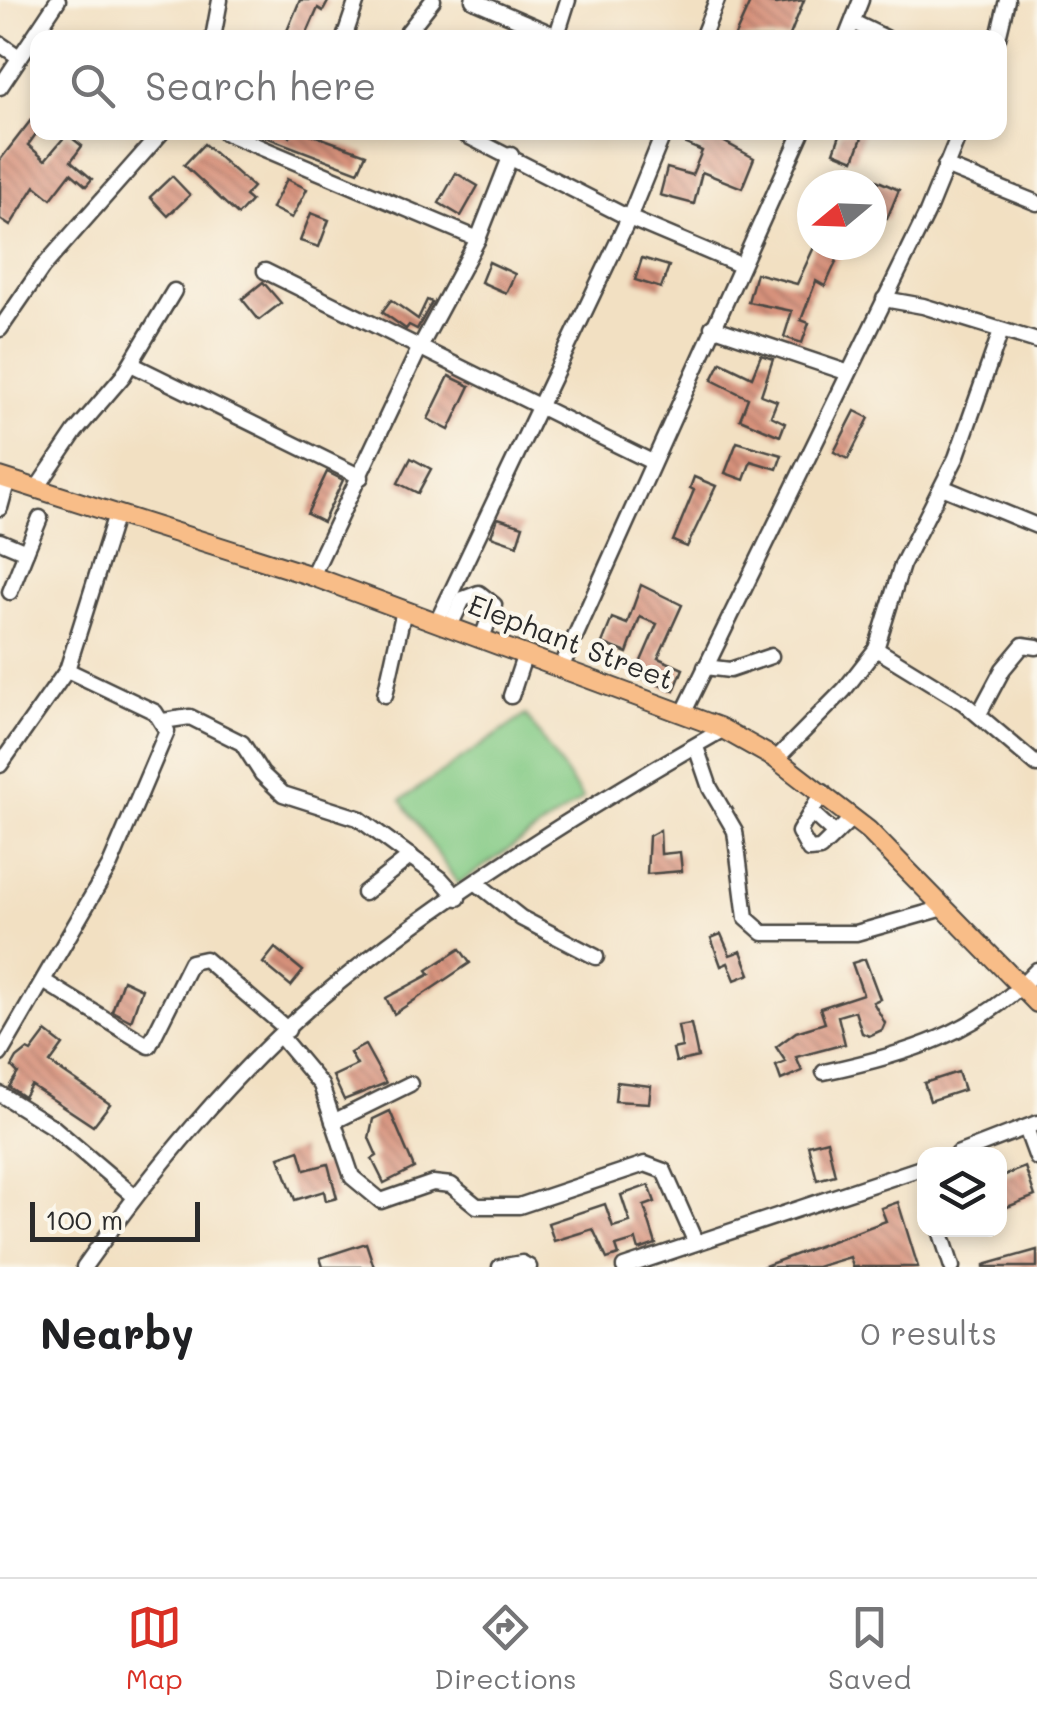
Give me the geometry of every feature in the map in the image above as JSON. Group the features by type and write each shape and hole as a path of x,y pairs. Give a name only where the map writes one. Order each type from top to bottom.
{"main road":[{"name":"Elephant Street","path":"4,478 312,576 724,729 776,758 823,792 1037,1003"}],"street":[{"path":"37,30 58,0"},
{"path":"214,30 220,0"},
{"path":"347,30 357,0"},
{"path":"409,30 433,0"},
{"path":"473,0 545,30"},
{"path":"560,30 568,0"},
{"path":"705,30 717,0"},
{"path":"850,30 861,0"},
{"path":"1000,30 1007,0"},
{"path":"853,22 870,30"},
{"path":"0,88 30,41"},
{"path":"0,44 19,57"},
{"path":"0,329 52,255 155,140"},
{"path":"243,140 478,239"},
{"path":"477,140 629,218 740,265"},
{"path":"443,624 536,406 629,218 661,140"},
{"path":"561,668 798,140"},
{"path":"683,714 846,372 927,214 956,140"},
{"path":"312,576 420,347 478,239 512,156"},
{"path":"945,166 1037,202"},
{"path":"264,271 652,462"},
{"path":"38,488 131,364 174,291"},
{"path":"884,300 1037,341"},
{"path":"712,327 846,372"},
{"path":"776,758 844,690 876,649 902,565 920,522 942,487 1000,331"},
{"path":"131,364 361,477"},
{"path":"0,508 4,478"},
{"path":"942,487 1037,526"},
{"path":"0,765 66,670 116,514"},
{"path":"10,592 40,518"},
{"path":"0,541 26,552"},
{"path":"443,624 462,599 479,593 494,606 482,638"},
{"path":"385,695 404,610"},
{"path":"979,714 1003,668 1024,645 1037,647"},
{"path":"876,649 979,714 1037,766"},
{"path":"511,696 525,654"},
{"path":"705,667 730,670 771,656"},
{"path":"0,1054 46,982 110,864 167,732 155,712 66,670"},
{"path":"163,721 190,718 210,724 242,743 283,794 358,818 411,856 458,898"},
{"path":"84,1267 134,1196 216,1099 284,1033 361,967 478,884 724,729"},
{"path":"696,746 710,788 735,830 746,918 752,928 763,933 856,934 944,908"},
{"path":"823,792 799,832 801,843 815,851 852,818"},
{"path":"811,812 836,834"},
{"path":"364,893 411,856"},
{"path":"478,884 522,918 596,957"},
{"path":"46,982 148,1046 191,962 205,959 284,1033 321,1085 352,1177 381,1201 433,1184 451,1185 477,1206 520,1206 645,1164 664,1170 696,1241"},
{"path":"824,1072 934,1044 1022,986 1037,970"},
{"path":"332,1122 410,1084"},
{"path":"0,1094 53,1127 134,1196"},
{"path":"976,1147 1031,1126 1037,1158"},
{"path":"624,1267 696,1241 917,1175"},
{"path":"942,1237 952,1267"},
{"path":"500,1267 522,1262 528,1267"}],"green space":[{"path":"526,715 583,799 458,884 401,800"}],"building":[{"path":"300,0 329,0 323,11 318,8 308,30 287,30"},
{"path":"751,0 776,4 804,0 792,30 738,30"},
{"path":"30,121 32,140 28,145 45,160 62,140 74,140 82,146 71,161 92,179 86,186 71,173 51,199 35,186 10,226 0,219 0,160"},
{"path":"274,140 327,140 366,154 358,172"},
{"path":"688,140 721,140 754,158 742,188 702,172 694,204 660,195 667,168 692,175 702,151 686,144"},
{"path":"838,140 861,140 854,160 834,152"},
{"path":"204,144 253,187 245,196 251,201 238,215 184,165"},
{"path":"456,173 478,186 461,216 439,203"},
{"path":"172,176 190,195 168,216 150,197"},
{"path":"287,179 307,189 292,218 272,208"},
{"path":"887,185 899,190 887,219"},
{"path":"311,213 329,220 319,247 300,241"},
{"path":"642,258 669,266 661,288 635,280"},
{"path":"808,260 837,260 825,286 816,281 801,320 809,323 802,343 784,337 792,311 748,302 756,273 797,284"},
{"path":"489,262 515,274 506,293 481,282"},
{"path":"263,282 281,303 259,320 242,299"},
{"path":"391,300 418,319 427,300 432,302 417,329 409,325 406,329 382,312"},
{"path":"761,355 773,359 761,395 777,401 771,416 785,423 780,436 740,419 748,398 712,380 721,362 752,377"},
{"path":"449,376 470,386 449,430 428,419"},
{"path":"855,411 869,418 848,459 834,452"},
{"path":"737,442 782,455 777,469 751,461 744,480 725,473"},
{"path":"411,458 431,469 418,493 398,483"},
{"path":"327,472 343,480 323,522 307,514"},
{"path":"694,477 716,486 687,547 673,541 694,490 690,488"},
{"path":"498,518 523,526 517,545 491,536"},
{"path":"641,585 682,605 658,658 683,669 674,691 635,675 657,624 640,617 627,653 602,643 612,618 627,624"},
{"path":"660,830 661,854 680,852 682,871 647,874 649,836"},
{"path":"721,934 730,955 741,951 750,974 735,980 728,963 721,966 711,938"},
{"path":"275,948 303,971 291,986 263,963"},
{"path":"460,949 470,963 394,1014 386,998 430,974 427,970"},
{"path":"865,959 880,999 873,1002 885,1023 882,1030 869,1036 862,1033 855,1011 838,1016 845,1044 796,1057 802,1071 781,1080 776,1066 786,1062 776,1047 796,1032 825,1023 820,1008 863,994 852,963"},
{"path":"123,980 142,989 131,1021 112,1011"},
{"path":"691,1024 698,1057 676,1062 673,1049 682,1047 678,1026"},
{"path":"46,1032 63,1045 50,1063 110,1104 93,1126 31,1085 24,1097 9,1087 18,1073 12,1067 17,1058 27,1050 31,1052"},
{"path":"365,1045 386,1083 344,1100 333,1076 357,1065 350,1053"},
{"path":"958,1072 964,1090 930,1101 924,1083"},
{"path":"617,1082 651,1086 649,1103 615,1101"},
{"path":"390,1111 414,1168 384,1183 372,1159 377,1156 369,1138 373,1119"},
{"path":"827,1140 835,1175 817,1180 808,1145"},
{"path":"299,1150 305,1170 328,1164 337,1198 326,1201 324,1191 295,1200 279,1157"},
{"path":"1025,1167 1035,1196 1007,1207 1007,1174"},
{"path":"649,1185 655,1202 644,1206 656,1244 639,1250 636,1240 616,1246 619,1255 607,1259 593,1229 554,1241 548,1223 605,1204 613,1227 630,1222 621,1195"},
{"path":"898,1202 918,1267 853,1267 850,1257 817,1267 762,1267 886,1221 881,1208"},
{"path":"366,1243 374,1267 323,1267 320,1258"},
{"path":"1037,1250 1037,1267 984,1267 984,1265"}]}
